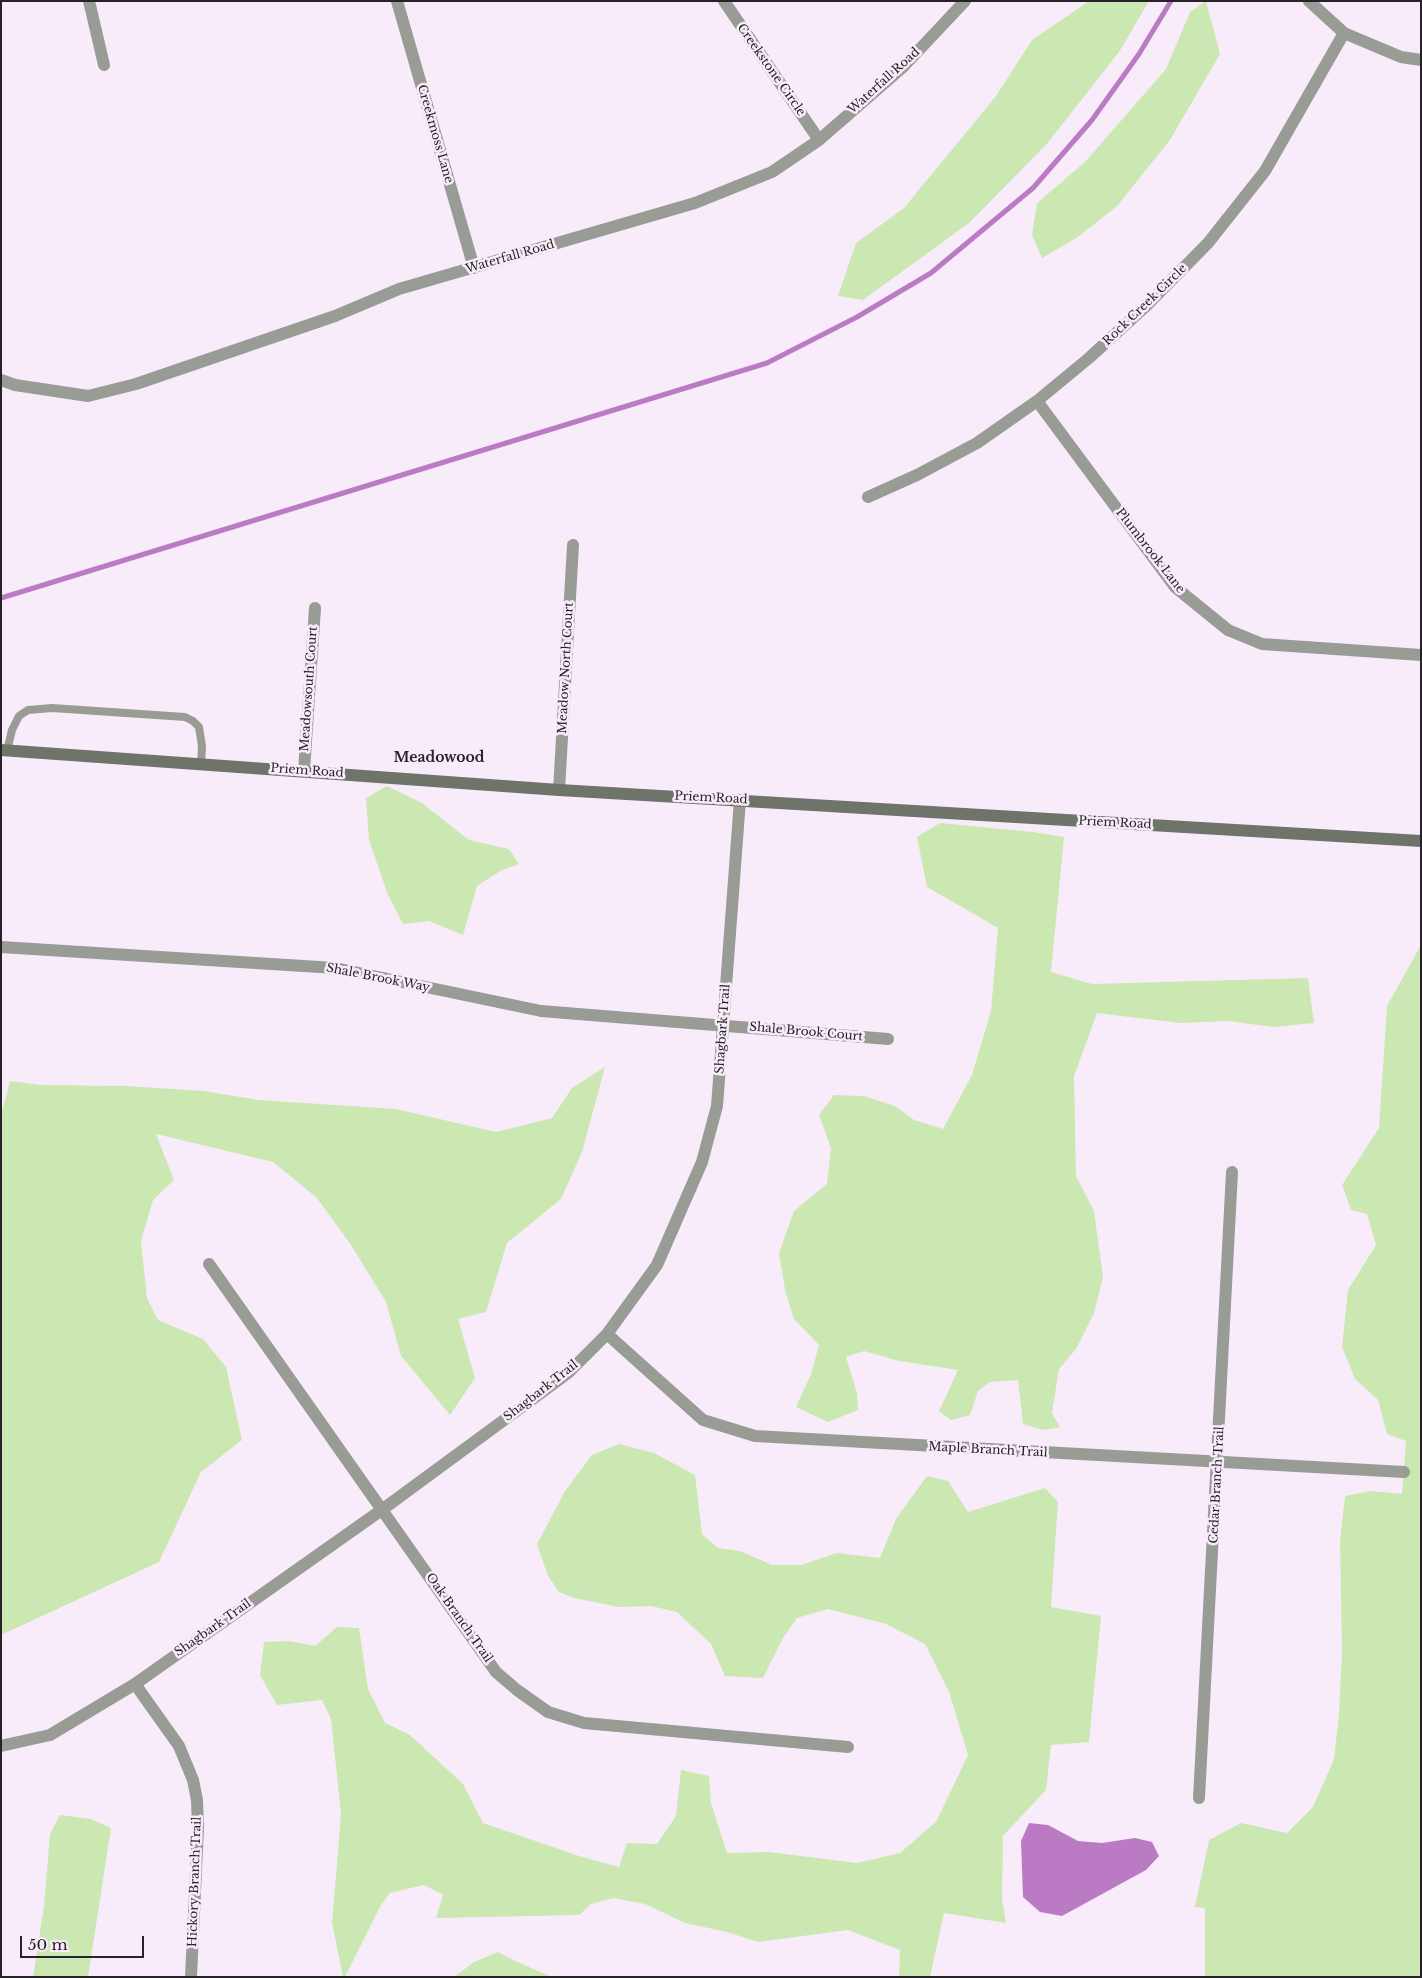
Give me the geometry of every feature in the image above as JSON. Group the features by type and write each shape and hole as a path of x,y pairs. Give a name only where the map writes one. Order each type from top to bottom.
{"street":[{"path":"89,1 104,65"},
{"name":"Creekmoss Lane","path":"397,1 474,268"},
{"name":"Creekstone Circle","path":"724,1 819,140"},
{"name":"Waterfall Road","path":"1,380 15,385 88,396 136,384 335,316 399,289 695,204 772,172 819,140 903,67 964,1"},
{"path":"1309,1 1344,34 1401,57 1421,60"},
{"name":"Rock Creek Circle","path":"868,497 917,475 977,443 1037,400 1089,358 1147,306 1208,243 1265,171 1344,34"},
{"name":"Plumbrook Lane","path":"1037,400 1175,587 1228,630 1262,644 1421,655"},
{"name":"Meadow North Court","path":"560,790 573,546"},
{"name":"Meadowsouth Court","path":"304,771 315,608"},
{"name":"Priem Road","path":"4,750 560,790 1421,841"},
{"name":"Shagbark Trail","path":"1,1746 50,1735 135,1684 382,1509 568,1373 607,1334 657,1265 702,1162 717,1106 740,800"},
{"name":"Shale Brook Way","path":"1,947 335,968 541,1011 724,1025"},
{"name":"Shale Brook Court","path":"724,1025 888,1039"},
{"name":"Cedar Branch Trail","path":"1199,1798 1232,1172"},
{"name":"Oak Branch Trail","path":"209,1264 496,1672 517,1690 548,1712 584,1724 848,1747"},
{"name":"Maple Branch Trail","path":"607,1334 703,1420 755,1436 1404,1472"},
{"name":"Hickory Branch Trail","path":"135,1684 179,1746 193,1780 198,1828 191,1977"}],"lane":[{"path":"4,750 19,716 28,710 39,707 61,708 185,717 193,720 199,727 202,741 201,764"}],"green space":[{"path":"1089,1 1149,1 1119,52 1046,145 969,223 863,300 838,296 856,243 904,208 996,96 1032,40"},
{"path":"1206,1 1220,54 1170,140 1117,206 1078,237 1042,258 1032,235 1037,203 1085,162 1166,69 1190,12"},
{"path":"387,786 422,803 469,840 509,849 519,864 502,870 477,886 463,935 429,921 403,924 388,895 369,840 366,798"},
{"path":"940,823 1064,837 1051,972 1092,984 1308,978 1314,1023 1273,1027 1228,1021 1180,1023 1097,1013 1074,1076 1076,1176 1094,1211 1103,1278 1094,1313 1076,1349 1059,1369 1052,1413 1060,1427 1043,1430 1023,1424 1018,1380 990,1382 978,1391 970,1415 951,1420 939,1411 958,1370 899,1361 864,1351 846,1357 857,1393 858,1410 828,1422 796,1407 811,1374 819,1345 794,1319 785,1290 779,1253 794,1211 827,1184 831,1148 819,1115 834,1095 864,1096 895,1106 914,1120 943,1129 972,1075 991,1011 998,928 927,887 917,837"},
{"path":"1421,945 1421,1977 1205,1977 1205,1908 1195,1907 1209,1840 1241,1823 1287,1833 1313,1807 1334,1759 1339,1714 1342,1652 1340,1541 1345,1496 1371,1491 1402,1494 1406,1441 1387,1434 1378,1400 1355,1379 1342,1347 1348,1290 1376,1245 1367,1214 1351,1210 1342,1185 1379,1128 1387,1006"},
{"path":"605,1067 582,1152 561,1199 507,1243 486,1312 458,1319 475,1378 450,1415 401,1356 386,1302 351,1245 317,1198 273,1162 156,1134 174,1180 153,1200 141,1241 147,1298 158,1320 203,1339 226,1367 242,1440 201,1472 159,1562 1,1635 1,1116 10,1081 41,1085 127,1086 204,1091 259,1100 396,1109 496,1132 552,1118 572,1088"},
{"path":"619,1444 654,1453 695,1475 702,1534 718,1548 740,1551 772,1565 801,1565 837,1553 880,1558 896,1519 927,1476 948,1481 968,1512 1045,1488 1058,1502 1051,1607 1101,1616 1089,1742 1051,1745 1046,1790 1003,1836 1002,1899 1006,1923 944,1913 930,1977 899,1977 900,1950 848,1930 758,1942 727,1932 685,1923 645,1904 613,1898 591,1904 579,1915 436,1918 443,1895 424,1885 390,1893 381,1905 345,1977 343,1977 332,1923 341,1814 331,1719 322,1700 277,1705 260,1675 264,1642 289,1641 315,1646 337,1627 359,1628 368,1689 385,1723 410,1735 463,1784 483,1823 579,1856 619,1867 627,1843 657,1844 676,1816 681,1770 709,1776 711,1803 727,1853 769,1852 857,1863 900,1853 936,1822 968,1755 949,1692 925,1644 886,1624 828,1609 797,1618 783,1638 763,1678 725,1676 711,1644 677,1612 651,1606 619,1607 574,1598 559,1592 548,1576 537,1544 565,1491 592,1455"},
{"path":"60,1815 91,1819 111,1828 88,1977 33,1977 44,1906 50,1834"},
{"path":"498,1952 552,1977 454,1977 474,1962"}],"shaded area":[{"path":"1029,1823 1048,1825 1078,1841 1102,1843 1135,1838 1152,1842 1159,1856 1146,1870 1062,1916 1040,1912 1023,1897 1021,1841"}],"waterway":[{"path":"1,598 767,363 857,317 931,273 1033,188 1092,120 1139,54 1171,1"}],"district":[{"name":"Meadowood","path":"439,758"}]}
